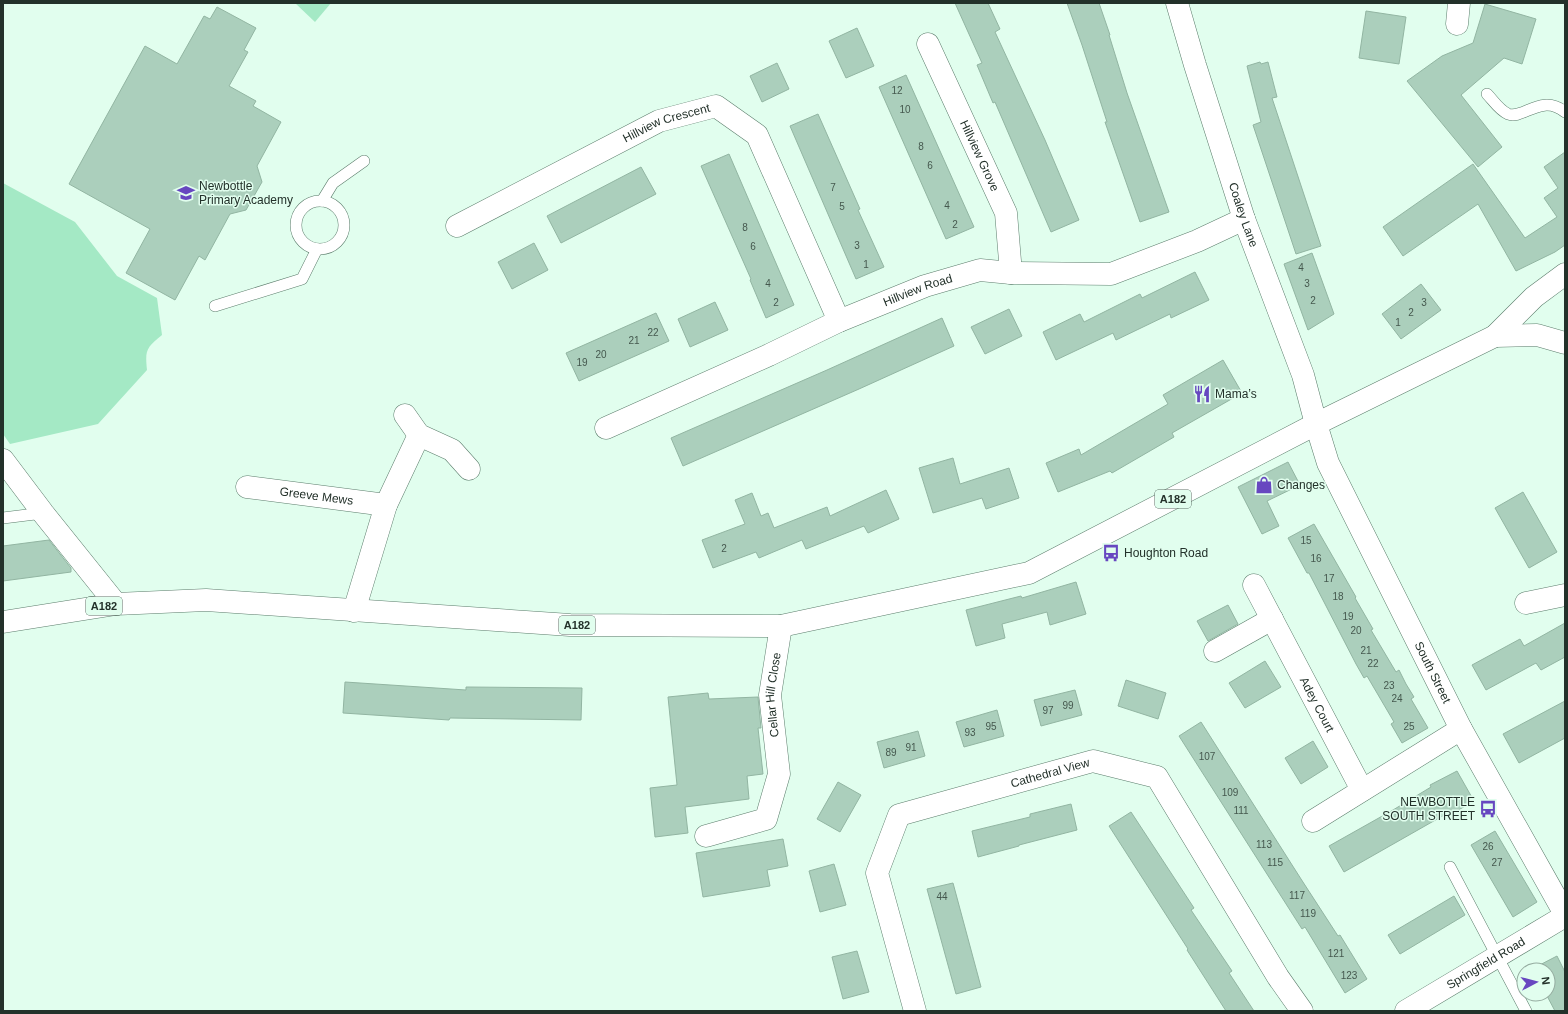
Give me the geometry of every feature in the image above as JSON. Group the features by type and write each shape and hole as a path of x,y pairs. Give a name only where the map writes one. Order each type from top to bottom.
{"street":[{"name":"Coaley Lane","path":"1177,3 1197,72 1244,219 1303,375 1316,424"},
{"name":"Hillview Grove","path":"928,44 1006,213 1011,273"},
{"name":"Hillview Crescent","path":"457,226 659,121 716,106 757,135 839,321"},
{"name":"Hillview Road","path":"606,428 769,355 839,321 925,286 980,270 1011,273 1111,274 1197,240 1244,219"},
{"path":"1495,336 1534,297 1565,274"},
{"name":"A182","path":"3,622 116,604 206,600 354,611 570,624 781,626 1029,573 1316,424 1495,336 1537,335 1565,343"},
{"path":"405,415 419,435 452,450 469,469"},
{"name":"South Street","path":"1316,424 1328,463 1461,729 1565,915"},
{"path":"354,611 386,505 419,435"},
{"path":"3,460 116,604"},
{"name":"Greeve Mews","path":"247,487 386,505"},
{"name":"Adey Court","path":"1254,585 1362,790"},
{"path":"1526,604 1565,595"},
{"path":"1215,651 1272,619"},
{"name":"Cellar Hill Close","path":"706,836 766,819 778,774 770,695 781,626"},
{"path":"1313,821 1461,729"},
{"name":"Cathedral View","path":"915,1011 877,873 899,814 1093,761 1157,777 1274,970 1302,1011"},
{"name":"Springfield Road","path":"1406,1011 1565,915"}],"lane":[{"path":"1487,94 1502,110 1509,114 1515,114 1540,106 1549,105 1558,107 1565,112"},
{"path":"322,201 333,183 364,161"},
{"path":"322,201 331,203 339,210 343,218 344,228 341,238 334,245 326,249 317,249 308,246 301,240 297,232 296,223 299,214 304,207 313,202 322,201"},
{"path":"215,306 302,279 317,249"},
{"path":"3,518 43,512"},
{"path":"1450,868 1526,1011"}],"green space":[{"path":"295,3 331,3 315,22"},
{"path":"3,183 75,222 117,276 157,298 162,335 148,350 146,358 147,370 98,424 10,444 3,434"}],"building":[{"path":"955,3 988,3 1000,29 995,32 1045,140 1079,220 1051,232 995,102 993,103 977,65 982,63"},
{"path":"1067,3 1099,3 1127,93 1169,212 1140,222 1105,122 1107,122"},
{"path":"1485,4 1536,19 1522,64 1504,58 1461,95 1502,147 1478,167 1407,81 1442,56 1473,43"},
{"path":"217,7 256,28 244,50 248,52 229,86 256,101 253,106 281,122 257,166 262,182 246,210 230,214 205,260 199,256 175,300 126,273 150,229 69,184 145,46 177,64 204,16 210,19"},
{"path":"1366,11 1406,17 1399,64 1359,58"},
{"path":"857,28 874,66 846,78 829,41"},
{"path":"1260,62 1261,64 1268,62 1277,97 1272,98 1321,246 1296,254 1253,125 1261,122 1247,66"},
{"path":"777,63 789,89 762,102 750,76"},
{"path":"906,75 974,227 946,239 879,87"},
{"path":"818,114 860,209 858,210 884,267 856,279 790,126"},
{"path":"1565,152 1565,245 1555,252 1516,271 1478,204 1403,256 1383,227 1473,164 1525,238 1557,217 1544,198 1558,188 1544,167"},
{"path":"729,154 794,305 766,318 750,280 751,279 701,166"},
{"path":"641,167 656,194 561,243 547,216"},
{"path":"534,243 548,270 512,289 498,262"},
{"path":"1312,253 1334,314 1308,330 1284,264"},
{"path":"1195,272 1209,300 1171,318 1170,314 1116,340 1113,333 1056,360 1043,332 1080,314 1084,322 1140,294 1142,298"},
{"path":"1421,284 1441,310 1401,339 1382,314"},
{"path":"715,302 728,330 690,347 678,319"},
{"path":"1009,309 1022,336 985,354 971,327"},
{"path":"656,313 669,341 579,381 566,353"},
{"path":"942,318 954,346 683,466 671,438"},
{"path":"1223,360 1242,393 1172,433 1174,437 1112,473 1110,471 1058,492 1046,463 1079,449 1081,455 1168,404 1163,395"},
{"path":"953,458 960,484 1009,468 1019,498 986,509 982,498 933,513 919,468"},
{"path":"1288,462 1300,485 1267,501 1279,526 1262,534 1238,487"},
{"path":"886,490 899,519 868,533 864,526 806,549 802,540 759,558 756,552 713,568 702,540 745,524 735,500 752,493 761,516 768,513 774,528 827,507 830,516"},
{"path":"1523,492 1557,552 1529,568 1495,508"},
{"path":"1314,524 1356,597 1355,598 1373,629 1371,630 1396,672 1399,670 1414,697 1411,699 1428,728 1402,743 1391,724 1394,722 1367,676 1364,678 1309,573 1307,573 1288,538"},
{"path":"49,540 71,568 71,572 3,581 3,546"},
{"path":"1076,582 1086,614 1050,625 1047,612 1002,624 1005,638 976,646 966,610 1021,596 1022,598"},
{"path":"1228,605 1238,624 1208,641 1197,621"},
{"path":"1565,623 1565,657 1541,670 1536,663 1486,690 1472,665 1520,639 1524,646"},
{"path":"1265,661 1281,687 1245,708 1229,683"},
{"path":"1126,680 1166,693 1158,719 1118,706"},
{"path":"345,682 466,690 466,687 582,688 581,720 450,718 449,720 343,713"},
{"path":"1075,690 1082,715 1041,726 1034,700"},
{"path":"708,693 709,699 758,697 761,728 758,728 763,774 747,776 749,799 685,807 688,833 655,837 650,788 677,785 668,697"},
{"path":"1565,701 1565,738 1519,763 1503,734"},
{"path":"997,710 1004,736 964,747 956,722"},
{"path":"1201,722 1367,979 1345,993 1305,927 1302,929 1179,736"},
{"path":"918,731 925,756 884,768 877,742"},
{"path":"1313,741 1328,767 1301,784 1285,758"},
{"path":"1457,771 1474,801 1448,816 1446,814 1344,872 1329,846 1393,810 1431,787 1430,785"},
{"path":"838,782 861,795 840,832 817,819"},
{"path":"1071,804 1077,830 978,857 972,831 1030,817 1030,814"},
{"path":"1131,812 1194,908 1191,910 1232,971 1229,973 1254,1011 1226,1011 1109,826"},
{"path":"1495,831 1537,902 1513,917 1471,845"},
{"path":"783,839 788,866 767,870 770,886 703,897 696,853"},
{"path":"834,864 846,905 820,912 809,871"},
{"path":"953,883 981,987 956,994 927,889"},
{"path":"1454,896 1465,915 1400,954 1388,935"},
{"path":"857,951 869,992 843,999 832,957"},
{"path":"1557,956 1565,972 1565,1011 1555,1011 1550,1002 1556,1002 1556,962 1545,962"}],"place":[{"name":"Newbottle Primary Academy","path":"186,193"},
{"name":"Mama’s","path":"1202,394"},
{"name":"Changes","path":"1264,485"},
{"name":"Houghton Road","path":"1111,553"},
{"name":"NEWBOTTLE SOUTH STREET","path":"1488,809"}]}
